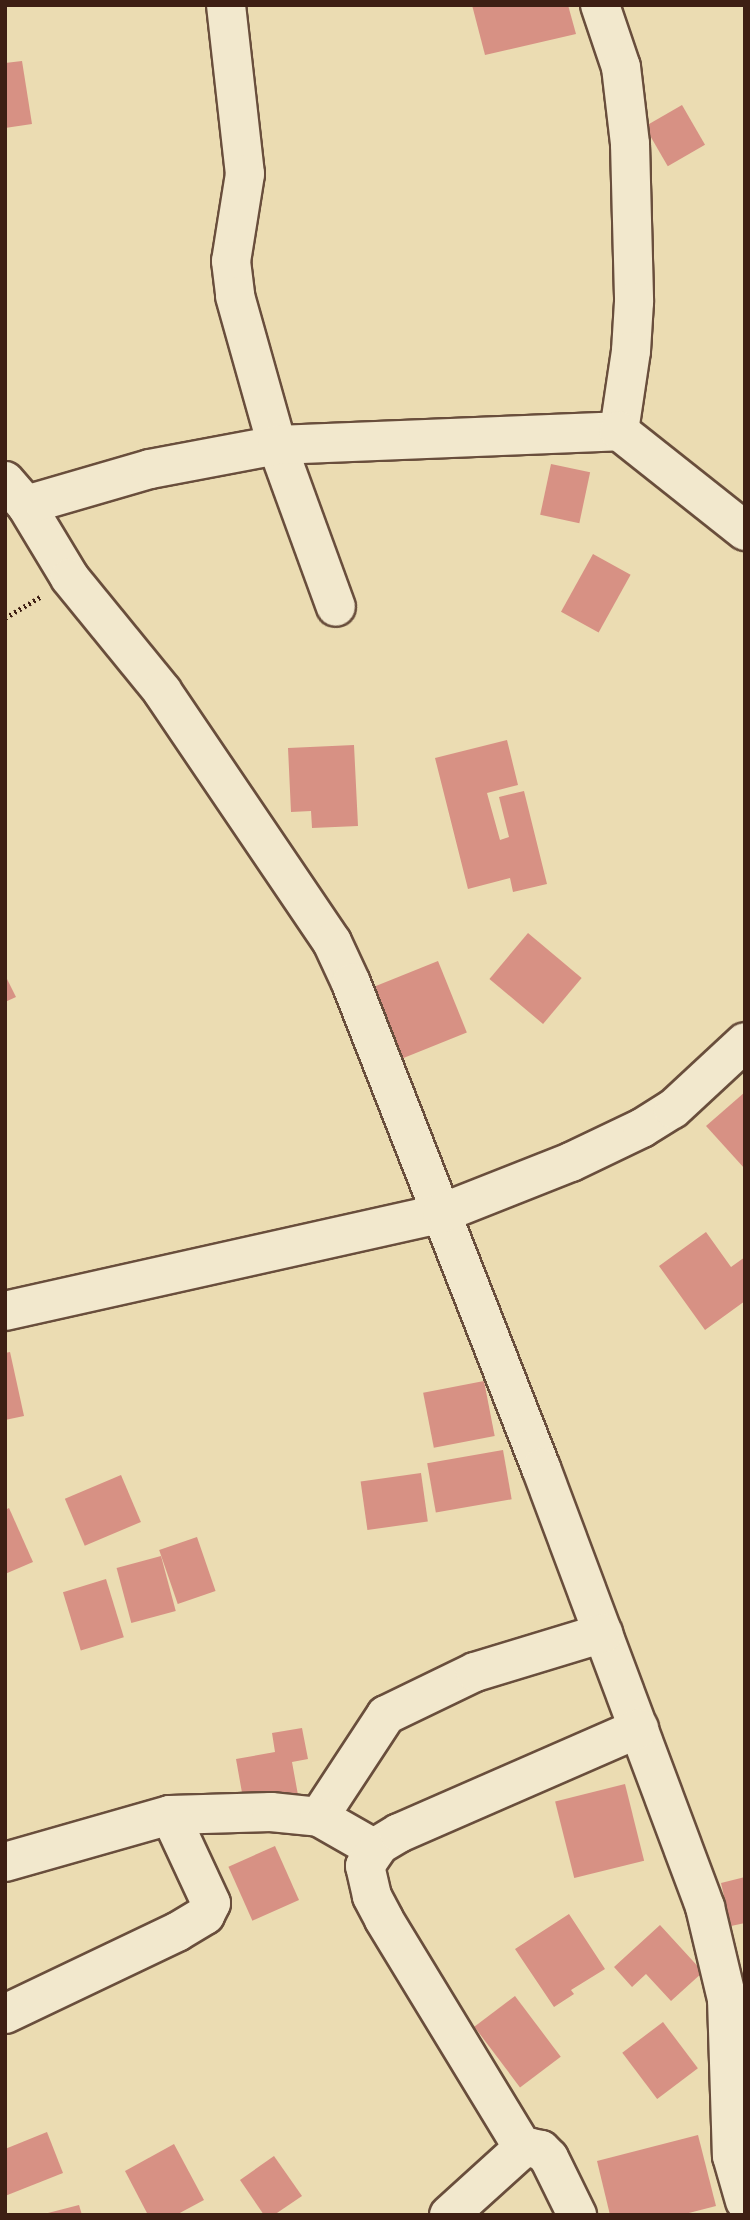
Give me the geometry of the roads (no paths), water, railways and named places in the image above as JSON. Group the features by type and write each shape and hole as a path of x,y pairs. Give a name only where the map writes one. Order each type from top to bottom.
{"street":[{"path":"226,5 245,174 231,261 234,296 277,445 336,607"},
{"path":"600,5 621,68 630,144 634,302 631,351 619,431"},
{"path":"745,531 619,431 277,445 15,493 70,578 162,691 332,942 351,983 603,1633 705,1907 723,1977 729,2024 732,2155 745,2201"},
{"path":"5,1311 442,1213 571,1161 642,1128 673,1109 745,1042"},
{"path":"319,1817 386,1715 475,1672 603,1633"},
{"path":"523,2148 372,1896 365,1866 375,1849 399,1833 639,1728"},
{"path":"5,1862 170,1815 271,1812 319,1817 375,1849"},
{"path":"5,2014 177,1932 205,1915 211,1903 170,1815"},
{"path":"449,2215 523,2148 541,2150 549,2158 577,2215"}]}
